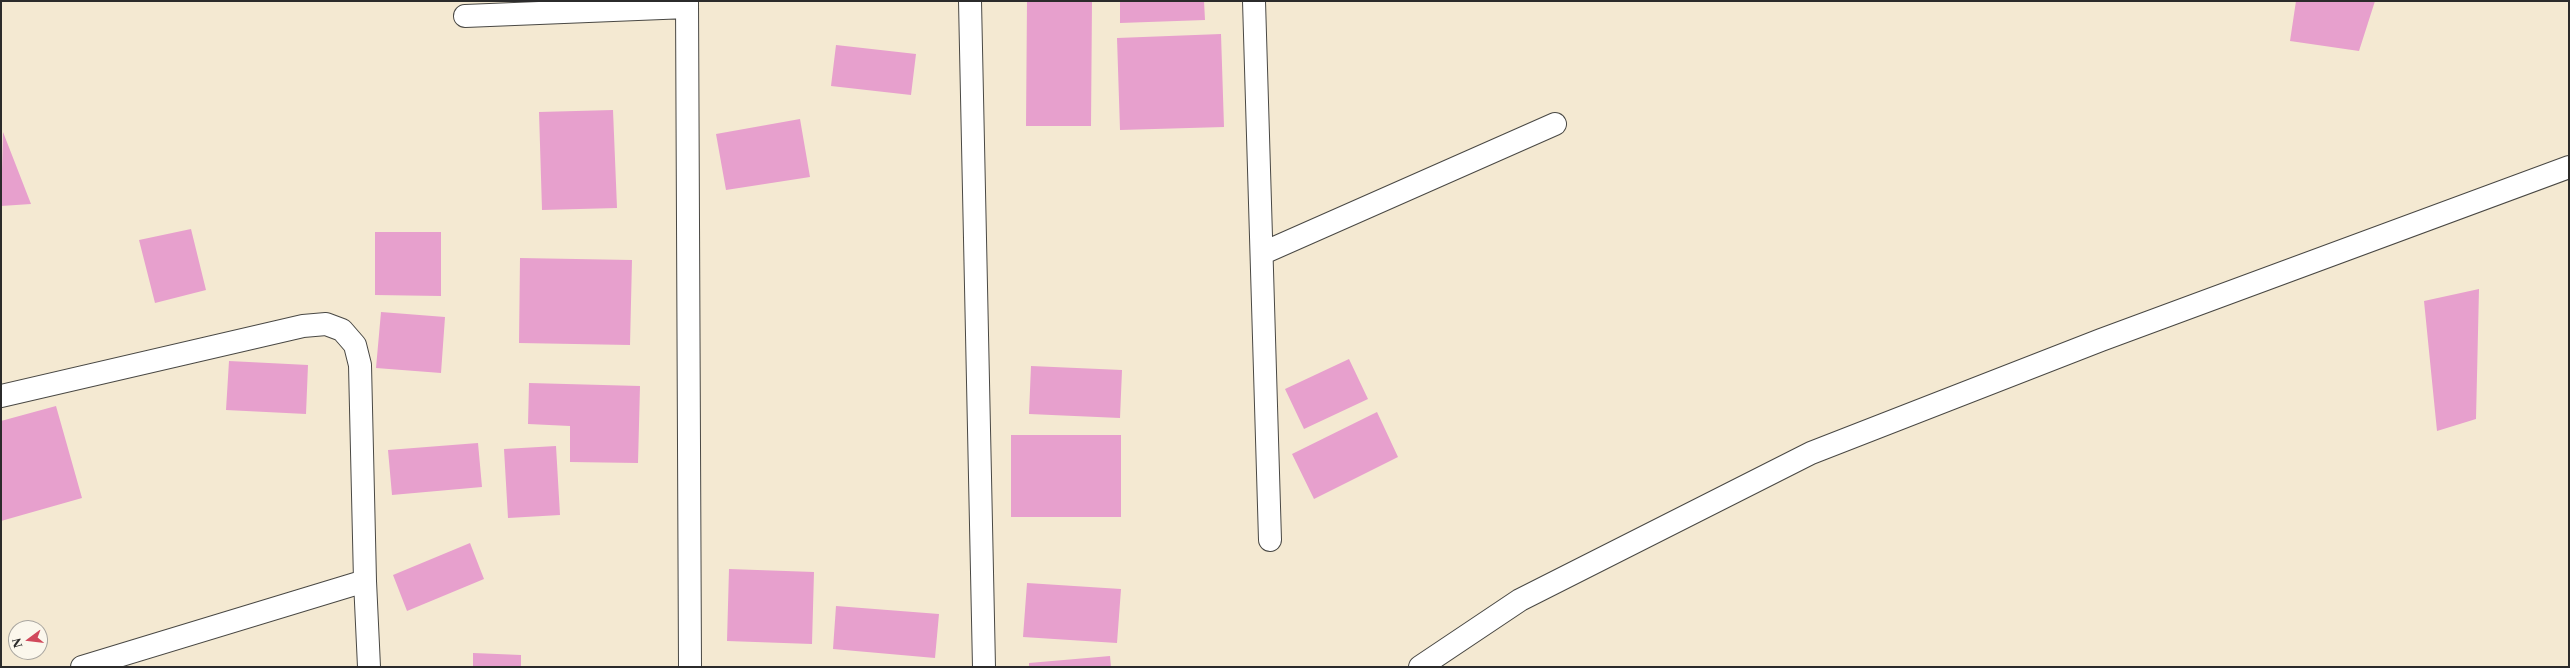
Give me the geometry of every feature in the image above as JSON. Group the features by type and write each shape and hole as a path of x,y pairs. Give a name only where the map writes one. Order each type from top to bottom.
{"street":[{"path":"970,1 984,667"},
{"path":"1254,1 1263,253 1270,540"},
{"path":"465,16 687,4 690,667"},
{"path":"1263,253 1555,124"},
{"path":"1420,667 1520,600 1811,453 2101,340 2569,167"},
{"path":"1,396 303,326 326,324 342,330 355,345 360,366 365,581 369,667"},
{"path":"82,667 365,581"}],"building":[{"path":"1027,1 1092,1 1091,126 1026,126"},
{"path":"1120,1 1204,1 1205,20 1120,23"},
{"path":"2296,1 2375,1 2359,51 2290,41"},
{"path":"1221,34 1224,127 1120,130 1117,38"},
{"path":"836,45 916,54 911,95 831,86"},
{"path":"613,110 617,208 542,210 539,112"},
{"path":"800,119 810,177 726,190 716,134"},
{"path":"3,132 31,204 1,206"},
{"path":"191,229 206,290 155,303 139,240"},
{"path":"375,232 441,232 441,296 375,295"},
{"path":"520,258 632,260 630,345 519,343"},
{"path":"2479,289 2476,419 2437,431 2424,301"},
{"path":"381,312 445,317 441,373 376,368"},
{"path":"1349,359 1368,399 1304,429 1285,389"},
{"path":"229,361 308,365 306,414 226,410"},
{"path":"1031,366 1122,370 1120,418 1029,414"},
{"path":"529,383 640,386 638,463 570,462 570,426 528,424"},
{"path":"56,406 82,498 1,521 1,421"},
{"path":"1377,412 1398,457 1314,499 1292,454"},
{"path":"1011,435 1121,435 1121,517 1011,517"},
{"path":"478,443 482,487 392,495 388,450"},
{"path":"556,446 560,515 508,518 504,449"},
{"path":"470,543 484,579 407,611 393,575"},
{"path":"729,569 814,572 812,644 727,641"},
{"path":"1027,583 1121,589 1117,643 1023,637"},
{"path":"836,606 939,614 935,658 833,649"},
{"path":"473,653 521,655 521,667 473,667"},
{"path":"1110,656 1111,667 1029,667 1029,663"}]}
